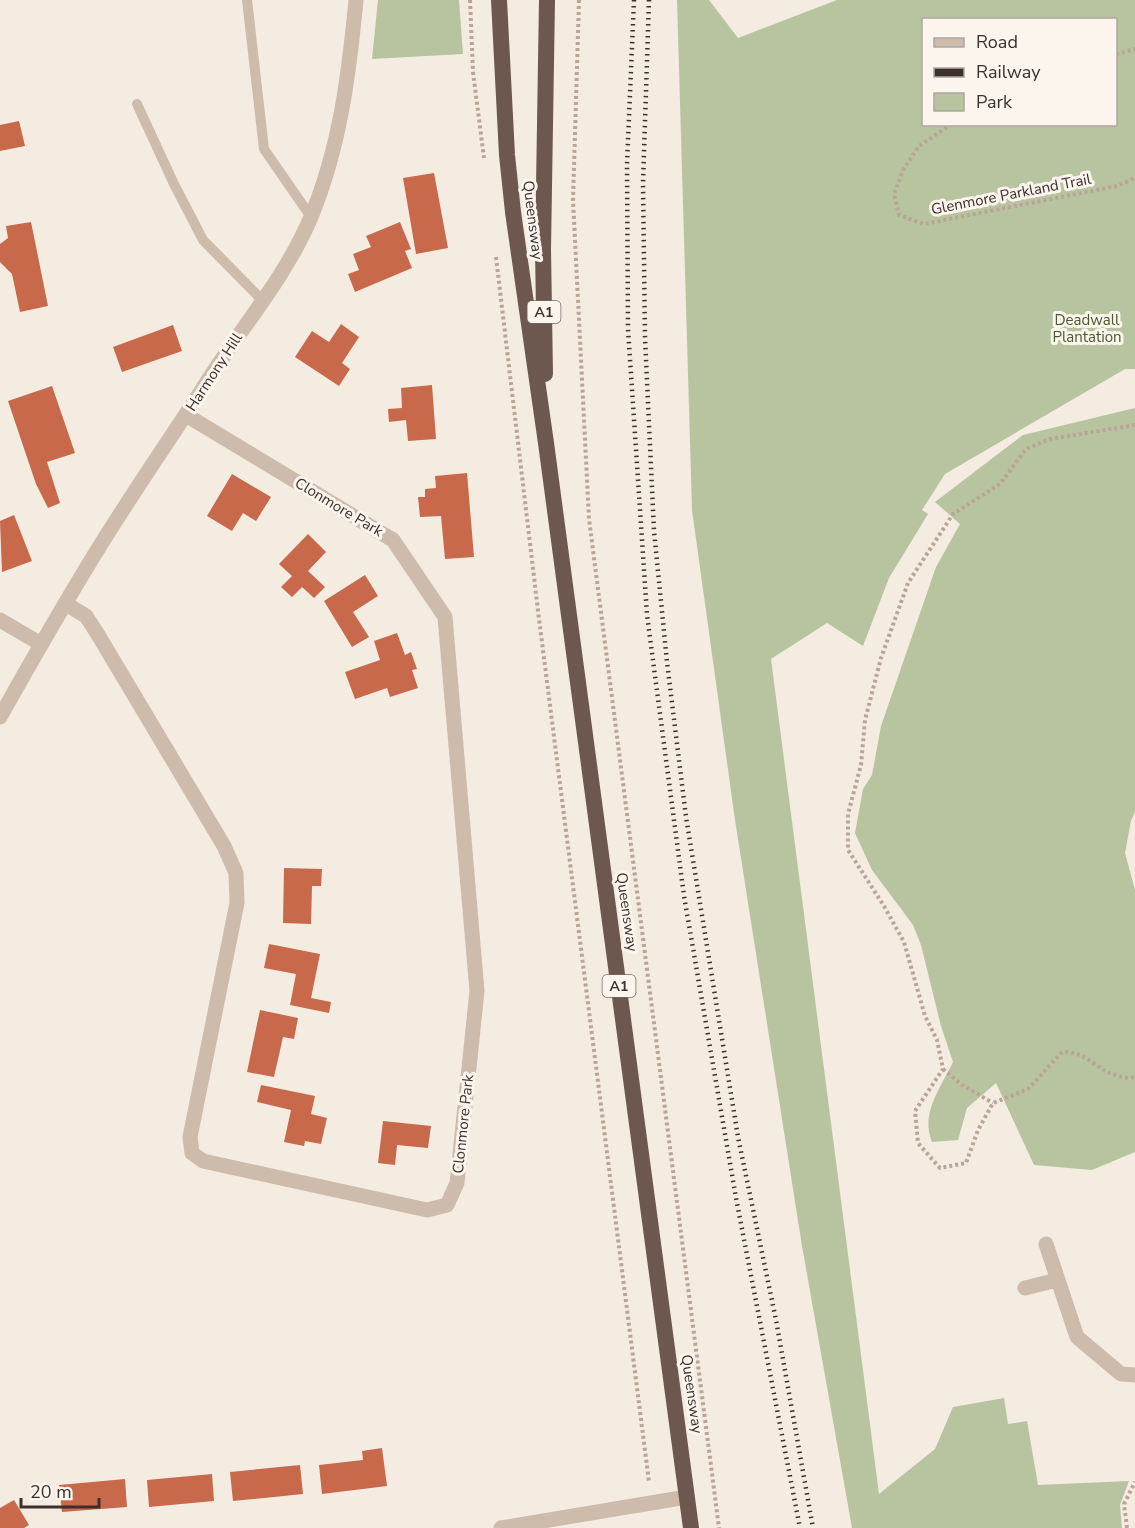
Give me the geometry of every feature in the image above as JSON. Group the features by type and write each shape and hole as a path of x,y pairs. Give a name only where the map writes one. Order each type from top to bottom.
{"highway":[{"name":"Queensway","path":"499,0 513,212 691,1528"},
{"name":"Queensway","path":"546,443 543,249 547,0"}],"street":[{"name":"Harmony Hill","path":"0,717 99,548 289,261 311,217 330,166 342,115 356,0"},
{"name":"Clonmore Park","path":"66,604 86,616 98,633 224,846 236,873 237,903 190,1137 192,1153 203,1161 427,1210 447,1205 457,1183 477,991 445,617 393,540 186,415"},
{"path":"0,620 41,644"},
{"path":"1046,1244 1077,1337 1121,1374 1135,1375"},
{"path":"1025,1288 1057,1280"},
{"path":"501,1528 575,1522 652,1502 687,1497"}],"lane":[{"path":"247,0 264,149 311,217"},
{"path":"137,104 203,240 263,301"}],"path":[{"path":"470,0 473,72 485,167"},
{"path":"579,0 573,200 589,519 719,1528"},
{"path":"1117,54 1135,49"},
{"name":"Glenmore Parkland Trail","path":"949,126 919,146 903,170 894,194 899,215 924,224 949,217 1117,186 1135,178"},
{"path":"495,250 537,607 652,1502"},
{"path":"993,1103 962,1085 943,1069 937,1040 925,1016 904,942 848,850 848,814 861,765 865,720 881,658 908,583 953,514 1000,484 1026,449 1050,439 1135,425"},
{"path":"943,1069 915,1112 918,1143 940,1168 966,1163 978,1130 993,1103 1028,1089 1062,1052 1075,1051 1108,1073 1124,1079 1135,1077"},
{"path":"1127,1528 1124,1504 1135,1482"}],"green space":[{"path":"378,0 459,0 463,54 372,59"},
{"name":"Deadwall Plantation","path":"677,0 709,0 738,38 837,0 1135,0 1135,369 1125,369 945,474 922,510 928,514 889,578 863,646 827,623 771,659 879,1494 935,1449 953,1407 1004,1398 1008,1424 1027,1421 1038,1485 1129,1481 1120,1505 1122,1528 852,1528 802,1246 735,820 692,510"},
{"path":"1135,408 1135,812 1125,853 1135,890 1135,1152 1092,1170 1034,1165 996,1083 967,1108 958,1140 932,1142 929,1132 930,1111 953,1062 941,1026 921,945 913,925 872,870 855,833 863,789 872,775 881,726 936,567 960,524 935,502 1023,435"}],"building":[{"path":"19,121 25,146 0,151 0,125"},
{"path":"434,173 448,248 416,254 403,178"},
{"path":"31,222 48,306 20,312 12,274 0,262 0,244 8,238 6,226"},
{"path":"400,222 411,249 405,251 412,268 355,292 348,274 359,270 353,254 371,247 366,236"},
{"path":"341,324 359,337 342,363 350,369 339,386 295,357 312,331 329,342"},
{"path":"173,325 182,351 122,372 113,347"},
{"path":"432,385 436,439 408,441 406,420 389,422 388,409 402,408 401,388"},
{"path":"52,386 75,453 47,462 60,503 48,508 36,484 8,401"},
{"path":"467,473 474,557 445,559 441,516 420,517 418,497 425,497 425,489 436,488 435,476"},
{"path":"232,474 271,497 256,521 243,513 232,531 207,516"},
{"path":"14,515 32,561 2,572 0,521"},
{"path":"308,534 326,552 308,571 325,587 314,598 302,587 292,597 281,587 292,576 279,564"},
{"path":"365,575 378,596 353,612 369,637 352,647 324,601"},
{"path":"397,633 405,655 411,652 417,669 412,670 418,688 390,697 387,688 355,699 345,672 380,660 374,641"},
{"path":"284,868 322,869 321,886 312,886 311,924 283,923"},
{"path":"269,944 320,954 311,998 331,1002 329,1013 290,1005 296,974 264,968"},
{"path":"260,1010 298,1018 294,1039 283,1037 274,1077 247,1072"},
{"path":"261,1085 315,1096 311,1114 327,1118 321,1144 305,1141 304,1146 284,1142 291,1110 257,1102"},
{"path":"383,1121 431,1126 428,1148 397,1145 395,1165 378,1163"},
{"path":"382,1448 387,1486 322,1494 319,1465 363,1460 362,1451"},
{"path":"300,1465 303,1494 233,1501 230,1472"},
{"path":"212,1474 214,1501 149,1507 147,1480"},
{"path":"125,1479 127,1507 62,1512 59,1485"},
{"path":"14,1500 29,1525 24,1528 0,1528 0,1508"}],"railway":[{"path":"634,0 627,164 628,329 647,615 684,896 736,1198 800,1528"},
{"path":"649,0 643,183 645,338 654,531 667,662 686,817 738,1137 776,1320 813,1528"}]}
